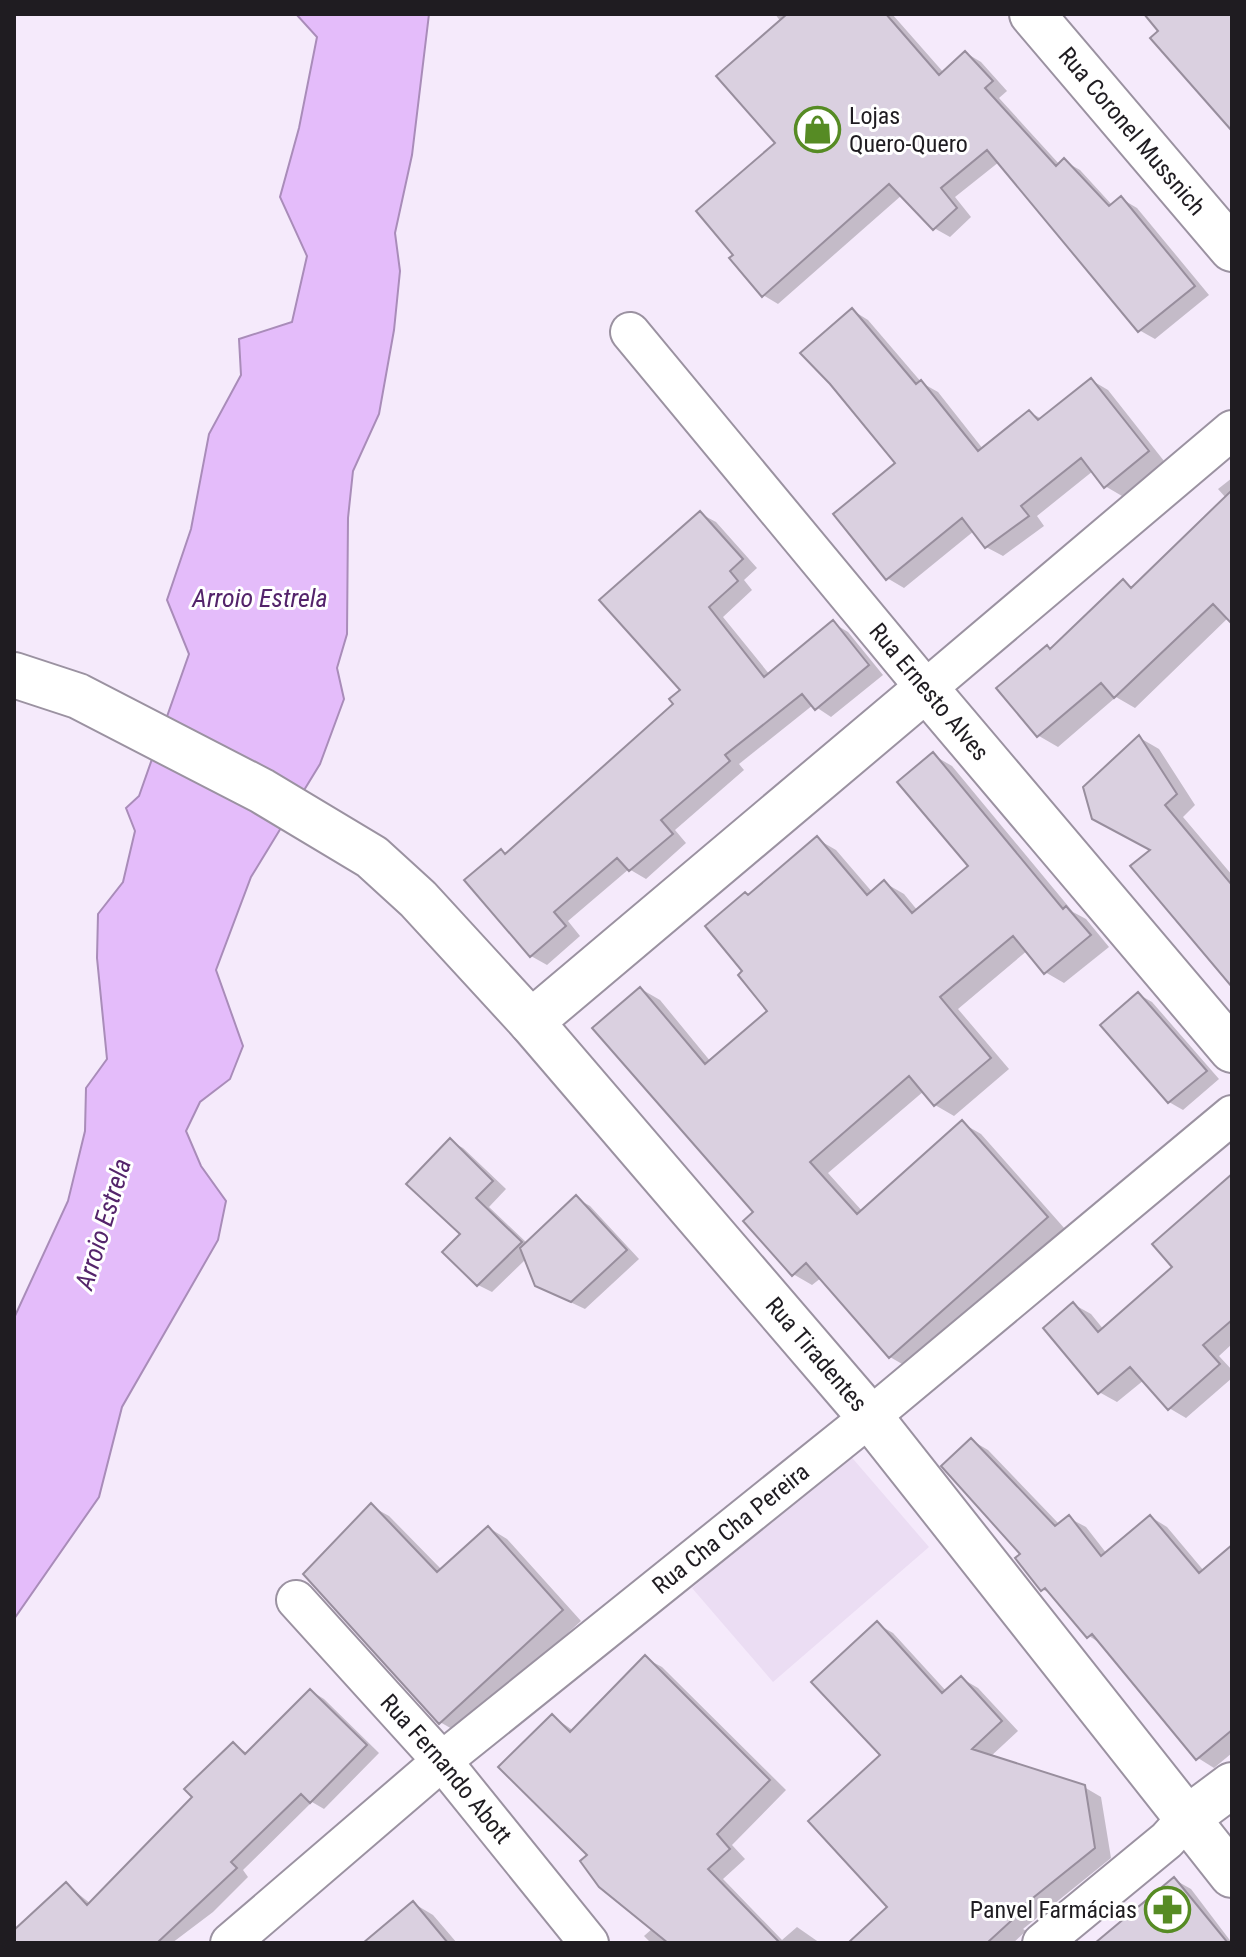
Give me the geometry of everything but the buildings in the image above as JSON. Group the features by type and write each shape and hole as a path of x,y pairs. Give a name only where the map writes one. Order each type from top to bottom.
{"street":[{"name":"Rua Coronel Mussnich","path":"1032,14 1232,249"},
{"name":"Rua Ernesto Alves","path":"630,332 926,689 1232,1050"},
{"path":"531,1022 1232,430"},
{"name":"Rua Tiradentes","path":"14,675 78,696 262,791 372,857 418,899 531,1022 870,1417 1185,1820 1232,1875"},
{"name":"Rua Cha Cha Pereira","path":"230,1943 442,1761 870,1417 1232,1115"},
{"name":"Rua Fernando Abott","path":"296,1600 442,1761 589,1943"},
{"path":"1042,1943 1167,1840 1185,1820 1232,1785"}],"shaded area":[{"path":"848,1453 929,1547 773,1682 692,1588"}],"water":[{"name":"Arroio Estrela","path":"296,14 429,14 412,155 395,233 400,271 394,330 379,414 353,471 348,518 347,634 337,668 344,699 320,764 251,877 216,970 243,1046 230,1079 200,1102 186,1131 201,1166 226,1201 218,1240 122,1407 99,1497 14,1619 14,1318 68,1201 85,1131 86,1088 107,1059 97,958 98,914 123,882 135,831 126,808 139,796 189,654 167,600 191,529 209,434 241,375 239,339 292,322 307,256 280,197 299,128 317,37"}],"place":[{"name":"Lojas Quero-Quero","path":"818,130"},
{"name":"Panvel Farmácias","path":"1168,1910"}]}
